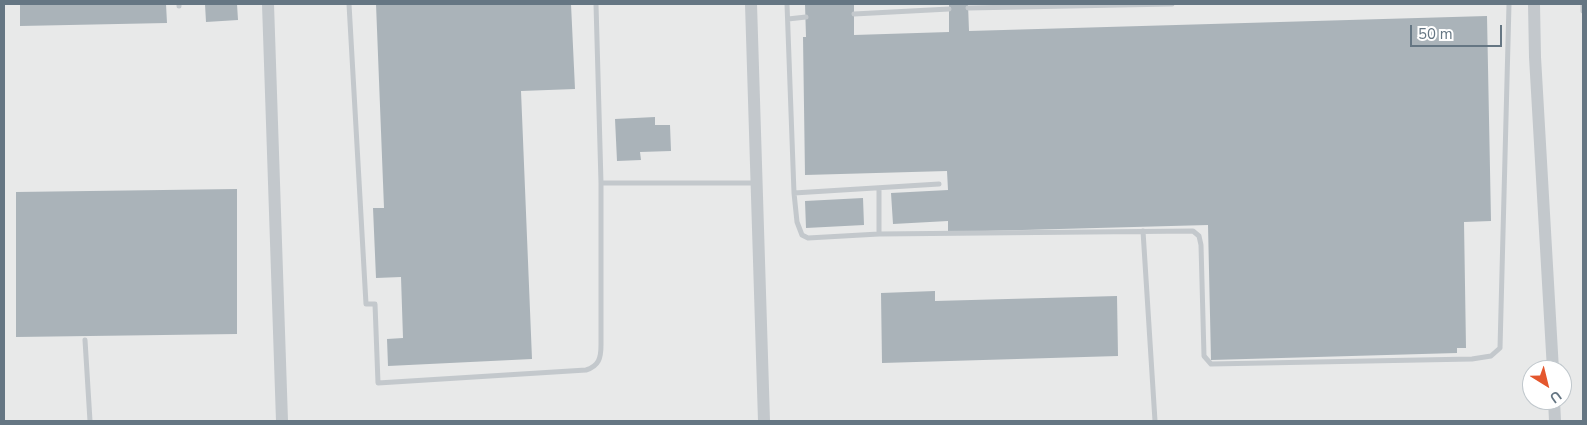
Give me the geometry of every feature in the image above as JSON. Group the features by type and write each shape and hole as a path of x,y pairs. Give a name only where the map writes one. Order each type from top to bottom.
{"street":[{"path":"268,4 282,421"},
{"path":"751,4 764,421"},
{"path":"1534,4 1535,57 1552,360"}],"lane":[{"path":"349,4 366,304 375,304 378,382 586,370 593,368 599,362 601,355 601,183 596,4"},
{"path":"787,4 794,193 797,222 802,235 808,238 880,234 1193,231 1199,236 1201,245 1204,356 1211,364 1472,359 1490,356 1500,348 1509,4"},
{"path":"968,8 1172,4"},
{"path":"1582,4 1583,11"},
{"path":"854,14 950,9"},
{"path":"788,19 806,17"},
{"path":"601,183 756,183"},
{"path":"794,193 939,184"},
{"path":"878,188 880,234"},
{"path":"1143,231 1155,421"},
{"path":"85,340 90,421"}],"shaded area":[{"path":"4,4 1583,4 1583,421 4,421"}],"building":[{"path":"20,4 166,4 167,23 20,26"},
{"path":"205,4 237,4 238,20 206,22"},
{"path":"376,4 571,4 575,89 521,91 532,359 388,366 387,339 403,338 401,277 376,278 373,208 384,208"},
{"path":"805,4 854,4 854,35 949,32 949,4 968,4 969,31 1487,16 1491,221 1464,222 1466,348 1457,348 1457,353 1211,360 1208,225 948,232 948,221 893,224 891,193 948,190 947,171 805,175 803,37 806,37"},
{"path":"655,117 655,125 670,125 671,151 640,152 641,160 617,161 615,119"},
{"path":"237,189 237,334 16,337 16,192"},
{"path":"863,198 864,225 806,228 805,201"},
{"path":"935,291 935,301 1117,296 1118,356 882,363 881,293"}]}
